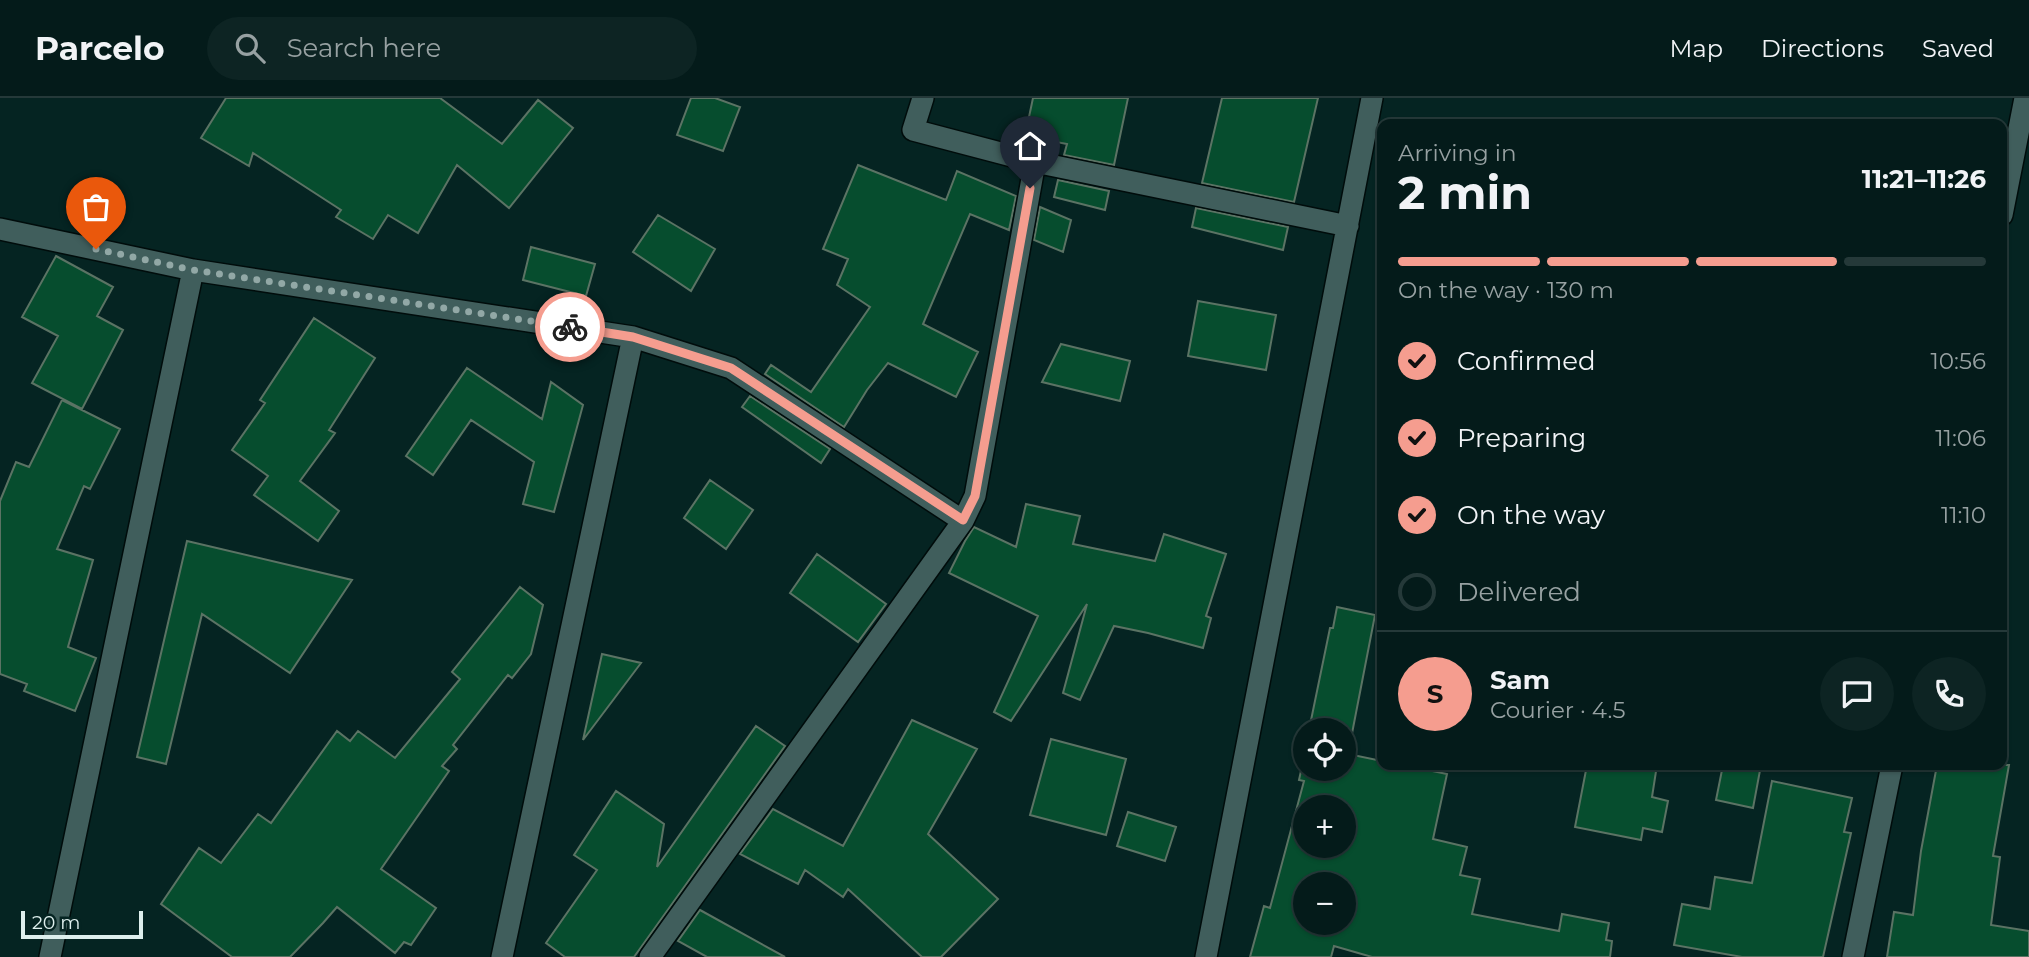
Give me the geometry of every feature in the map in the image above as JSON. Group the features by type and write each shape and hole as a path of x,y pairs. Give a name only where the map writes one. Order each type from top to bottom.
{"street":[{"path":"923,98 913,130 1035,162 1348,226"},
{"path":"1206,957 1372,98"},
{"path":"2007,190 2025,98"},
{"path":"650,957 963,520 975,496 1035,162"},
{"path":"0,229 193,270 633,337 731,368 963,520"},
{"path":"50,957 193,270"},
{"path":"502,957 633,337"},
{"path":"1853,957 1891,770"}],"building":[{"path":"226,98 440,98 502,144 538,100 573,128 509,208 457,165 418,233 388,215 373,239 336,217 341,210 253,153 249,166 201,138"},
{"path":"691,98 715,98 740,107 723,151 677,135"},
{"path":"1033,98 1128,98 1114,165 1064,155 1067,144 1025,136"},
{"path":"1222,98 1318,98 1294,202 1202,183"},
{"path":"858,165 946,200 957,171 1016,196 1009,230 970,214 923,324 978,352 956,397 888,363 844,427 765,374 771,365 811,392 870,307 837,285 848,259 823,249"},
{"path":"1058,180 1109,191 1105,210 1054,197"},
{"path":"1040,207 1071,220 1063,252 1034,240"},
{"path":"1196,208 1288,227 1283,250 1192,227"},
{"path":"658,215 715,249 691,291 633,252"},
{"path":"531,247 595,264 586,296 523,280"},
{"path":"56,256 113,287 97,316 123,330 82,409 32,383 58,336 22,317"},
{"path":"1198,301 1276,315 1266,370 1188,356"},
{"path":"314,318 375,358 329,430 335,433 300,481 339,511 318,541 254,495 268,476 232,450 265,403 260,400"},
{"path":"1061,344 1130,361 1120,401 1042,382"},
{"path":"467,368 542,419 551,382 583,405 554,512 523,504 534,462 471,420 433,475 406,456"},
{"path":"750,396 830,449 821,463 742,407"},
{"path":"62,400 120,429 90,489 84,486 57,549 93,560 68,647 96,658 75,711 24,691 27,684 0,674 0,501 16,462 29,467"},
{"path":"710,480 753,510 726,549 684,518"},
{"path":"1026,504 1080,516 1073,544 1155,561 1164,534 1226,554 1206,616 1211,618 1203,648 1114,626 1080,700 1063,693 1087,604 1011,721 994,712 1038,616 949,573 974,527 1016,547"},
{"path":"187,541 352,580 290,673 202,614 166,764 137,757"},
{"path":"817,554 886,604 858,642 790,593"},
{"path":"520,587 543,605 531,654 512,678 508,675 453,745 457,749 442,766 449,771 381,869 436,908 411,945 404,942 395,953 337,907 290,957 232,957 161,904 199,848 221,863 258,814 271,823 337,731 350,741 358,731 395,758 460,679 452,672"},
{"path":"1337,607 1375,615 1355,718 1311,718 1330,628 1333,628"},
{"path":"602,654 641,663 583,740"},
{"path":"912,720 977,749 928,834 998,899 941,957 922,957 848,889 843,897 805,870 798,884 740,854 773,809 843,846"},
{"path":"756,726 785,746 634,957 565,957 546,943 597,870 574,855 616,791 664,824 657,867"},
{"path":"1051,739 1126,759 1106,835 1030,815"},
{"path":"1356,756 1377,760 1377,770 1427,770 1447,774 1433,839 1467,847 1460,875 1480,879 1472,914 1559,931 1562,914 1609,923 1606,940 1612,941 1610,957 1372,957 1334,946 1331,957 1250,957 1264,906 1270,908 1293,822 1293,858 1356,858 1356,795 1300,795 1304,781 1356,781"},
{"path":"2009,765 1993,856 2000,857 1991,925 2029,931 2029,957 1887,957 1894,912 1913,915 1921,851 1936,770 2007,770"},
{"path":"1586,770 1656,770 1652,797 1668,801 1662,832 1643,828 1641,840 1575,827"},
{"path":"1722,770 1760,770 1753,808 1716,800"},
{"path":"1772,781 1852,798 1844,832 1851,833 1823,957 1742,957 1674,945 1682,904 1710,909 1715,877 1752,883"},
{"path":"1128,812 1176,827 1165,861 1117,846"},
{"path":"700,910 785,957 707,957 678,941"}],"way so far":[{"path":"96,249 193,270 570,327"}],"route":[{"path":"570,327 633,337 731,368 963,520 975,496 1030,188"}]}
